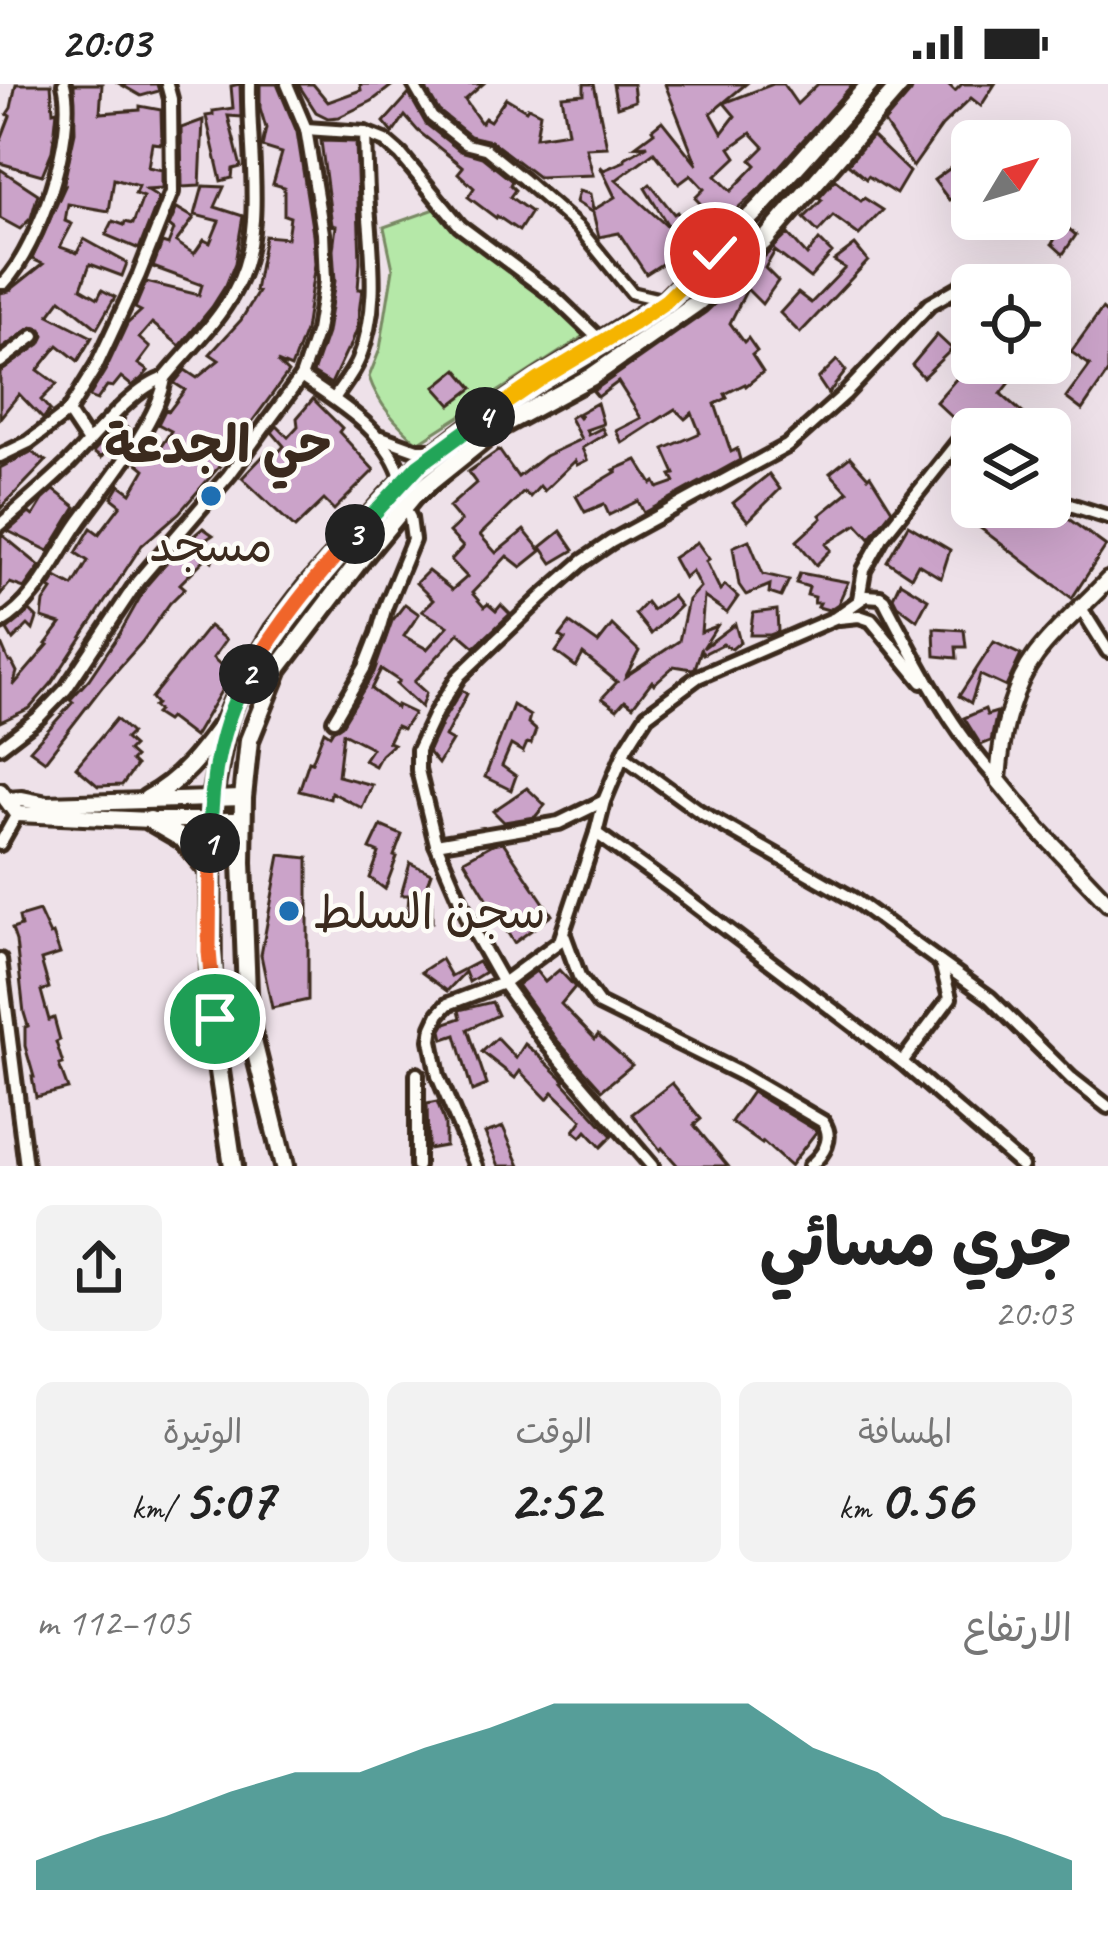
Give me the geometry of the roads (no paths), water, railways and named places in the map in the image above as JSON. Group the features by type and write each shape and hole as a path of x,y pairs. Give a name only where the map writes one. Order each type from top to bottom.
{"main road":[{"path":"233,1166 211,992 210,819 227,718 240,688 306,589 404,482 539,380 666,301 760,207 871,84"},
{"path":"284,1166 251,1033 243,820 249,740 278,668 404,507 500,426 591,377 698,302 765,240 901,84"},
{"path":"602,342 618,358"},
{"path":"147,800 186,772 227,718"},
{"path":"150,820 183,839 210,871"}],"street":[{"path":"0,283 18,267 56,175 66,123 64,84"},
{"path":"0,456 29,442 68,412 123,311 172,192 167,84"},
{"path":"0,623 24,604 126,458 159,399 165,378 226,304 246,263 253,235 250,84"},
{"path":"0,747 65,689 138,581 229,475 301,377 317,331 325,281 323,233 306,129 287,84"},
{"path":"413,84 432,117 466,144 486,149 578,227 632,292 666,301"},
{"path":"306,129 365,133 394,147 460,226 554,296 602,342"},
{"path":"334,399 359,360 372,303 375,272 365,133"},
{"path":"652,1166 548,1045 503,983 460,905 436,844 418,770 418,751 459,676 542,596 599,549 787,446 930,304 951,292"},
{"path":"0,362 34,336"},
{"path":"301,377 378,436 404,482"},
{"path":"0,525 153,382 165,378"},
{"path":"68,412 88,442"},
{"path":"378,436 417,450 441,450"},
{"path":"859,599 864,569 883,536 951,451"},
{"path":"1071,505 1108,517"},
{"path":"334,721 366,663 413,540 404,507"},
{"path":"998,780 1012,700 1021,683 1038,653 1108,580"},
{"path":"476,1166 438,1076 433,1027 448,1004 503,983 563,935 604,800 623,756 652,709 687,683 836,618 859,599 873,596 884,601 942,706"},
{"path":"1081,608 1108,651"},
{"path":"836,618 866,617 879,626 977,757 1108,903"},
{"path":"623,756 700,812 846,894 990,998 1071,1078 1108,1107"},
{"path":"4,795 46,804 243,798"},
{"path":"4,795 17,814"},
{"path":"436,844 560,823 604,800"},
{"path":"17,814 243,820"},
{"path":"0,844 17,814"},
{"path":"596,833 902,1062 1021,1166"},
{"path":"563,935 583,983 599,1004 739,1073 823,1122 829,1138 810,1166"},
{"path":"0,960 26,1166"},
{"path":"902,1062 950,998 941,963"},
{"path":"417,1074 417,1166"}],"place":[{"name":"مسجد","path":"211,496"},
{"name":"سجن السلط","path":"289,911"}],"district":[{"name":"حي الجدعة","path":"218,444"}]}
